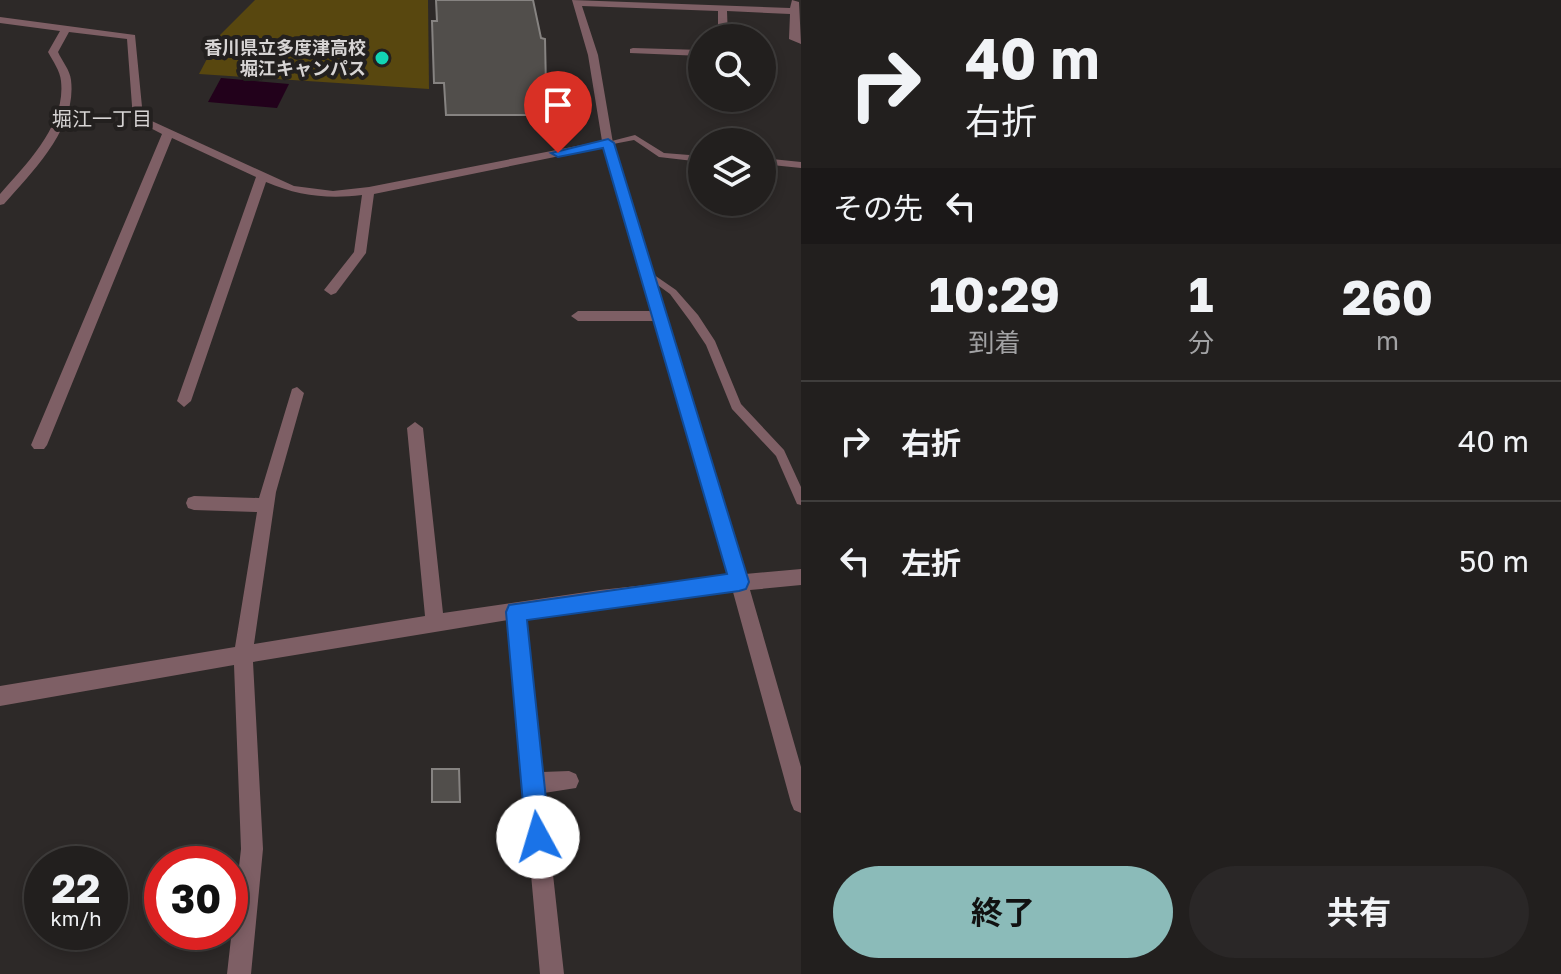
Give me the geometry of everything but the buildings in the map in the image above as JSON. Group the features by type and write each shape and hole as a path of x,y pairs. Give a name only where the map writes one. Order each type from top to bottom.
{"street":[{"path":"801,41 794,39 796,7 577,2 593,55 608,143 739,582 801,803"},
{"path":"722,7 723,24"},
{"path":"3,23 132,37 138,119 262,176 312,194 369,191 608,143"},
{"path":"0,201 44,149 56,129 64,103 66,79 53,52 66,29"},
{"path":"633,51 688,53"},
{"path":"39,445 168,134"},
{"path":"184,401 262,176"},
{"path":"331,290 360,253 369,191"},
{"path":"578,316 660,316"},
{"path":"239,974 252,849 243,656 265,505 297,393"},
{"path":"415,428 435,623"},
{"path":"194,503 265,505"},
{"path":"0,696 243,656 335,637 739,582 801,577"},
{"path":"516,612 552,974"},
{"path":"533,783 569,781"}],"lane":[{"path":"608,143 635,137 662,155 688,158"},
{"path":"776,162 801,165"},
{"path":"647,273 673,292 694,318 711,344 736,406 780,453 801,500"}],"shaded area":[{"path":"255,0 428,0 429,89 199,74 219,36"},
{"path":"221,78 289,84 277,108 208,102"}],"place":[{"name":"香川県立多度津高校 堀江キャンパス","path":"382,58"}],"district":[{"name":"堀江一丁目","path":"102,119"}],"route":[{"path":"538,837 516,612 739,582 608,143 558,153"}]}
